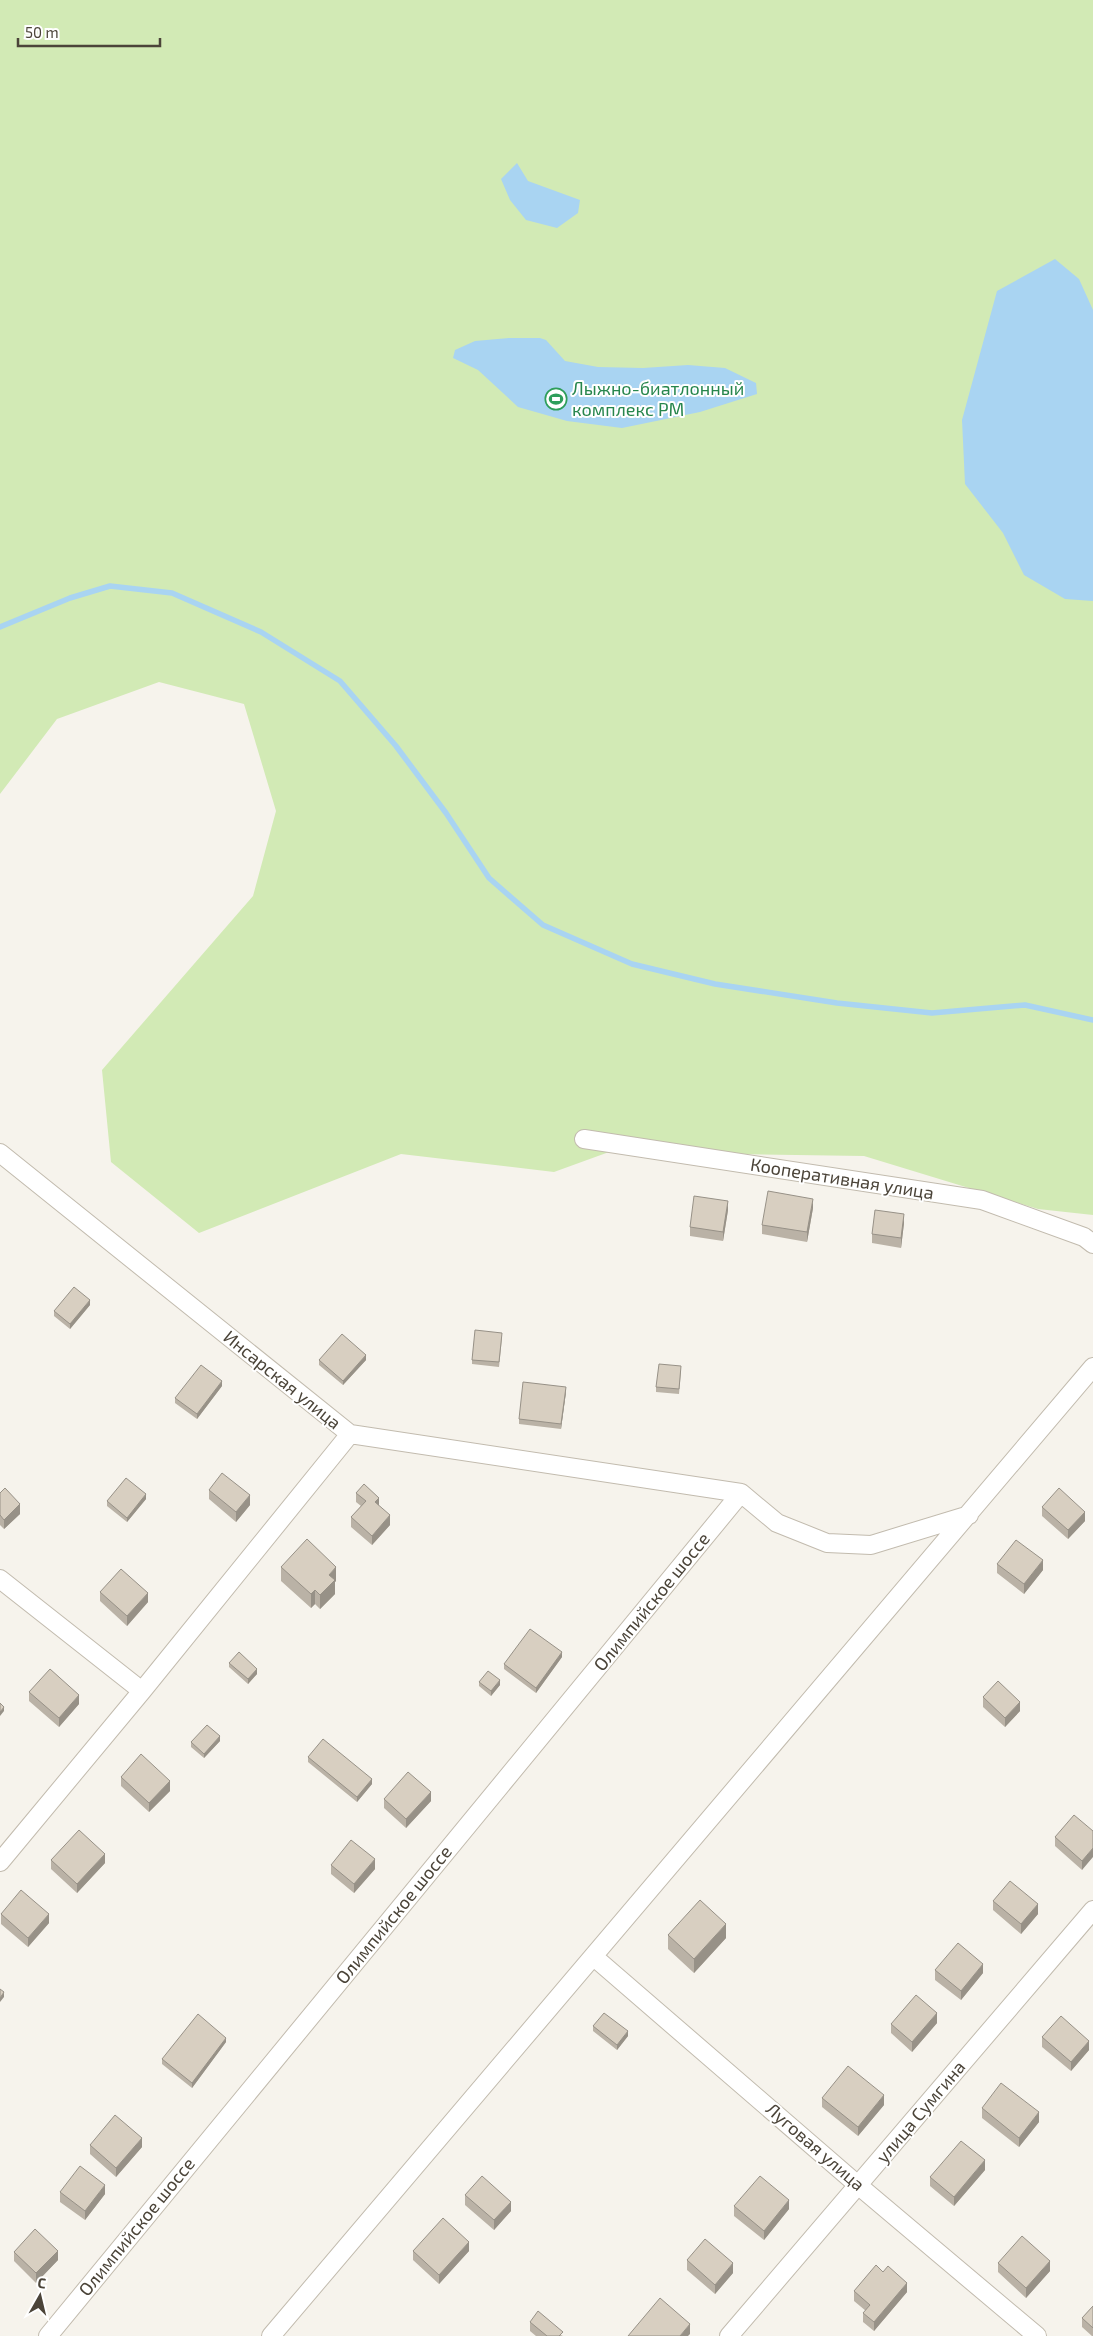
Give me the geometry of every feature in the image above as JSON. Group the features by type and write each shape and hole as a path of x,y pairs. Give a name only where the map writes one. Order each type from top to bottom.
{"street":[{"name":"Кооперативная улица","path":"584,1139 982,1200 1084,1237 1093,1244"},
{"name":"Инсарская улица","path":"0,1153 350,1434 741,1493"},
{"path":"271,2336 1093,1367"},
{"path":"0,1862 142,1691 350,1434"},
{"path":"741,1493 777,1523 827,1543 871,1545 969,1515"},
{"name":"Олимпийское шоссе","path":"48,2336 741,1493"},
{"path":"0,1579 142,1691"},
{"name":"улица Сумгина","path":"729,2336 1093,1910"},
{"name":"Луговая улица","path":"594,1957 859,2186 1037,2336"}],"green space":[{"path":"0,0 1093,0 1093,1215 1038,1209 864,1156 609,1152 554,1172 401,1154 199,1233 111,1162 102,1070 253,896 276,811 244,704 159,682 57,719 0,794"}],"water":[{"path":"517,163 528,181 580,200 578,213 557,228 526,220 510,200 501,179"},
{"path":"1055,259 1079,279 1093,310 1093,601 1065,599 1024,575 1003,533 965,484 962,420 997,291"},
{"path":"540,338 546,340 565,361 598,367 643,368 688,365 725,368 756,383 757,394 700,412 622,428 567,421 518,407 478,370 453,358 455,350 475,341"}],"building":[{"path":"768,1191 813,1199 807,1232 762,1225"},
{"path":"694,1196 728,1201 723,1232 690,1227"},
{"path":"875,1210 904,1214 901,1238 872,1234"},
{"path":"74,1287 90,1300 70,1324 54,1311"},
{"path":"475,1330 502,1333 499,1362 472,1360"},
{"path":"342,1334 366,1355 343,1381 319,1360"},
{"path":"659,1364 681,1366 679,1389 656,1387"},
{"path":"201,1365 222,1381 197,1414 175,1398"},
{"path":"523,1382 566,1387 561,1424 519,1419"},
{"path":"222,1473 250,1495 236,1512 209,1490"},
{"path":"126,1478 146,1494 127,1518 107,1501"},
{"path":"364,1484 379,1498 375,1502 390,1515 372,1536 351,1517 366,1501 356,1493"},
{"path":"5,1488 20,1504 4,1520 0,1515 0,1493"},
{"path":"1059,1488 1085,1512 1068,1530 1042,1507"},
{"path":"307,1539 336,1567 329,1575 335,1580 320,1595 315,1590 311,1594 281,1567"},
{"path":"1016,1540 1043,1560 1024,1584 997,1564"},
{"path":"121,1569 148,1593 127,1616 100,1592"},
{"path":"530,1629 562,1652 536,1688 504,1664"},
{"path":"239,1652 257,1669 248,1679 229,1663"},
{"path":"50,1669 79,1695 59,1718 29,1692"},
{"path":"488,1671 500,1680 491,1691 479,1682"},
{"path":"998,1681 1020,1702 1005,1718 983,1697"},
{"path":"0,1703 4,1707 0,1712"},
{"path":"207,1725 220,1736 204,1754 191,1742"},
{"path":"323,1739 372,1779 357,1797 308,1757"},
{"path":"141,1754 170,1781 149,1803 121,1777"},
{"path":"408,1772 431,1792 406,1819 384,1799"},
{"path":"1074,1815 1093,1831 1093,1848 1082,1861 1055,1837"},
{"path":"79,1830 105,1854 77,1884 51,1860"},
{"path":"351,1840 375,1859 354,1884 331,1865"},
{"path":"1010,1881 1038,1904 1021,1924 993,1901"},
{"path":"21,1890 49,1914 28,1938 1,1914"},
{"path":"700,1900 726,1924 694,1959 668,1935"},
{"path":"958,1943 983,1964 961,1991 935,1970"},
{"path":"0,1989 4,1992 0,1998"},
{"path":"916,1995 937,2013 912,2042 891,2024"},
{"path":"604,2013 628,2031 617,2045 593,2026"},
{"path":"198,2014 226,2038 192,2083 162,2059"},
{"path":"1061,2016 1089,2041 1071,2062 1042,2037"},
{"path":"848,2066 884,2095 858,2127 822,2098"},
{"path":"1001,2083 1039,2112 1019,2138 982,2108"},
{"path":"115,2115 142,2138 116,2168 90,2145"},
{"path":"961,2141 985,2160 954,2197 930,2177"},
{"path":"80,2166 105,2185 85,2211 60,2192"},
{"path":"482,2176 511,2202 494,2220 465,2195"},
{"path":"760,2176 789,2200 764,2231 734,2206"},
{"path":"443,2218 469,2242 439,2275 413,2251"},
{"path":"35,2229 58,2251 36,2273 14,2252"},
{"path":"1022,2236 1050,2261 1026,2288 998,2263"},
{"path":"705,2239 733,2263 715,2285 687,2260"},
{"path":"876,2265 883,2272 888,2266 907,2283 874,2322 863,2313 870,2305 854,2291"},
{"path":"660,2298 690,2324 680,2336 628,2336"},
{"path":"1093,2306 1093,2328 1082,2318"},
{"path":"538,2311 563,2332 559,2336 547,2336 530,2322"}],"waterway":[{"path":"0,627 70,598 110,586 172,593 261,632 340,681 396,746 446,813 489,878 543,925 632,964 715,984 837,1003 932,1013 1025,1005 1093,1020"}],"place":[{"name":"Лыжно-биатлонный комплекс РМ","path":"556,399"}]}
